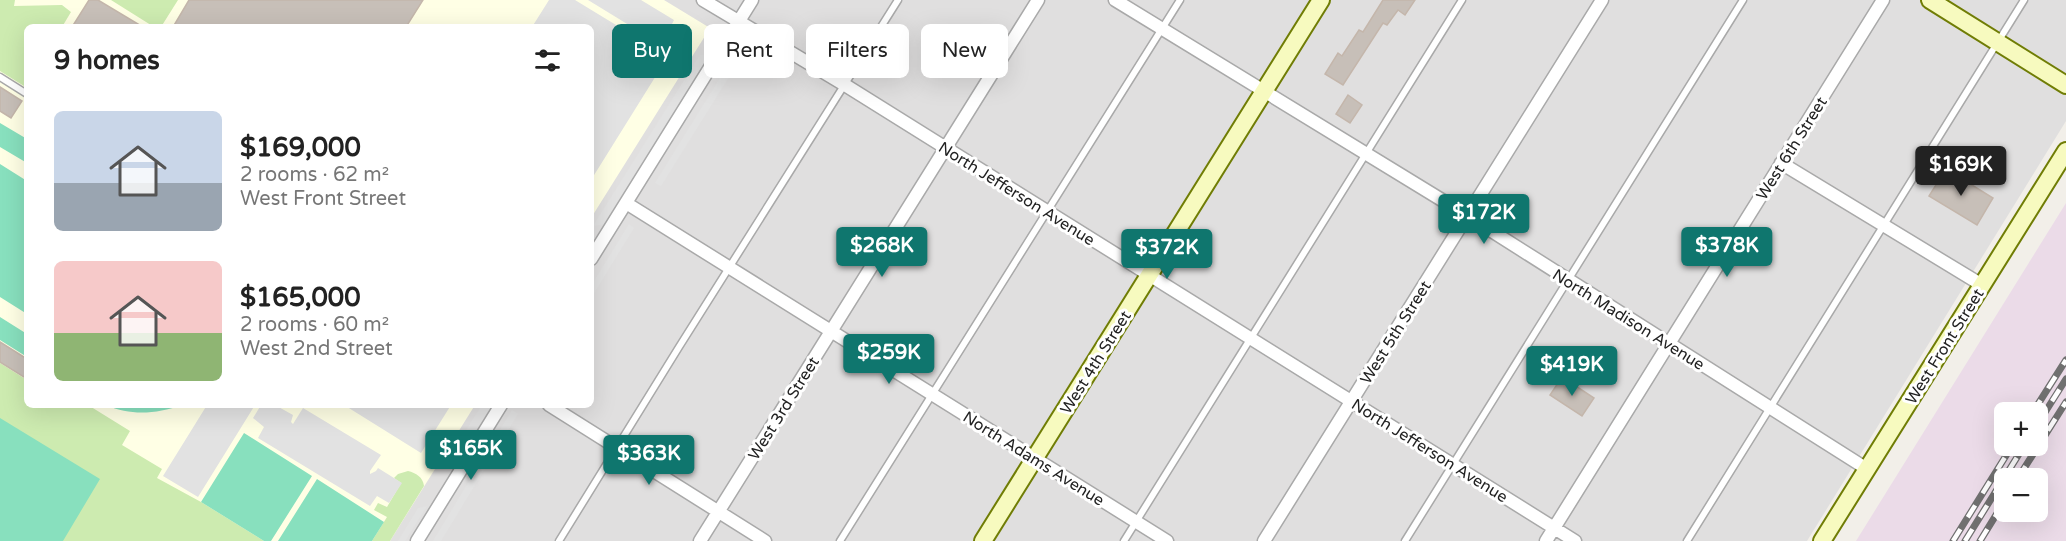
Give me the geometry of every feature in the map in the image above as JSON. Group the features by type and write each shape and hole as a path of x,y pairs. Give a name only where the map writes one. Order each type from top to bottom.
{"main road":[{"name":"West 4th Street","path":"983,541 1321,0"},
{"path":"1930,0 2066,85"},
{"name":"West Front Street","path":"1821,541 2066,150"}],"street":[{"name":"North Jefferson Avenue","path":"703,0 845,85 1575,541"},
{"path":"594,254 752,0"},
{"name":"West 3rd Street","path":"700,541 1038,0"},
{"name":"North Madison Avenue","path":"1115,0 1263,93 1468,216 1867,469"},
{"name":"West 5th Street","path":"1264,541 1602,0"},
{"name":"West 6th Street","path":"1546,541 1883,0"},
{"path":"1782,163 1982,285"},
{"name":"North Adams Avenue","path":"626,203 1167,541"},
{"path":"417,541 499,408"},
{"path":"554,408 765,541"}],"lane":[{"path":"559,541 898,0"},
{"path":"840,541 1180,0"},
{"path":"1124,541 1462,0"},
{"path":"1405,541 1743,0"},
{"path":"1687,541 2024,0"},
{"path":"0,77 24,92"}],"shaded area":[{"path":"0,0 2066,0 2066,121 1807,541 0,541"},
{"path":"0,0 664,0 704,24 704,38 692,57 692,24 612,24 612,78 679,78 594,213 594,24 24,24 24,408 473,408 390,541 0,541"},
{"path":"549,0 575,0 614,24 612,24 612,78 655,78 594,175 594,24 534,24"},
{"path":"588,0 641,0 674,20 672,24 627,24"},
{"path":"700,55 704,55 704,64 605,224 594,226 686,78 692,78 692,68"},
{"path":"720,78 728,78 661,186 655,183"},
{"path":"2066,203 2066,541 1856,541"},
{"path":"629,224 634,228 594,293 594,281"},
{"path":"205,408 253,408 198,497 163,476"},
{"path":"259,408 280,408 293,415 291,422 293,424 303,408 381,455 370,474 378,468 402,483 389,503 377,496 370,506 258,438 264,427 253,418"},
{"path":"349,408 449,408 421,453"},
{"path":"480,408 490,408 468,444 456,446"},
{"path":"512,410 518,414 441,541 433,541"},
{"path":"427,506 405,541 398,541 418,508"}],"green space":[{"path":"0,0 15,0 14,6 62,5 71,12 64,24 24,24 24,86 0,71"},
{"path":"111,0 178,0 163,24 149,24"},
{"path":"0,123 24,137 24,161 0,147"},
{"path":"0,164 24,179 24,312 0,297"},
{"path":"0,317 24,332 24,355 0,340"},
{"path":"0,363 24,378 24,408 93,408 130,431 122,445 162,469 157,478 264,541 0,541"},
{"path":"113,408 171,408 144,412"},
{"path":"0,418 100,479 63,541 0,541"},
{"path":"244,433 312,476 271,541 264,541 201,502"},
{"path":"408,471 419,476 424,486 390,541 372,541 387,517 374,510 378,503 387,507 401,483 394,478"},
{"path":"317,479 384,522 372,541 278,541"}],"building":[{"path":"89,0 98,0 138,24 74,24"},
{"path":"189,0 423,0 408,24 175,24"},
{"path":"1383,0 1415,0 1405,15 1398,10 1387,25 1383,23 1343,85 1325,74 1338,53 1342,56 1359,30 1363,32"},
{"path":"0,87 22,101 11,118 0,111"},
{"path":"1348,95 1362,105 1350,123 1336,114"},
{"path":"1946,169 1993,198 1977,225 1929,196"},
{"path":"0,342 24,357 24,377 0,362"},
{"path":"1562,377 1594,398 1582,416 1550,395"}],"railway":[{"path":"2039,402 2066,360"},
{"path":"2048,408 2066,379"},
{"path":"2024,468 2066,402"},
{"path":"1953,541 2006,456"},
{"path":"1965,541 2018,456"},
{"path":"1980,541 1994,518"}]}
